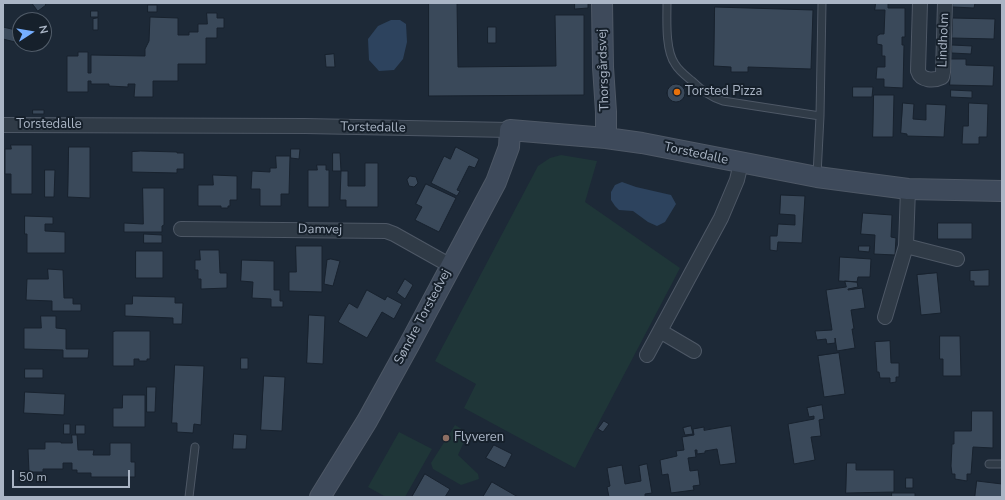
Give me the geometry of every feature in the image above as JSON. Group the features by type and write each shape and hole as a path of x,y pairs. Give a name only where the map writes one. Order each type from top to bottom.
{"street":[{"name":"Thorsgårdsvej","path":"602,3 606,138"},
{"name":"Lindholm","path":"920,3 918,71 922,78 936,79 942,77 943,72 945,3"},
{"name":"Torstedalle","path":"3,125 305,126 510,130 606,138 642,143 817,178 908,189 1002,191"},
{"name":"Søndre Torstedvej","path":"320,497 370,414 496,182 509,147 510,130"},
{"name":"Torstedalle","path":"646,355 721,218 737,180 741,163"},
{"path":"885,317 906,246 908,189"},
{"name":"Damvej","path":"181,229 386,231 451,266"},
{"path":"906,246 957,259"},
{"path":"660,331 694,350"}],"lane":[{"path":"667,3 669,41 673,62 698,87 710,96 723,101 820,116"},
{"path":"817,178 820,116 822,3"},
{"path":"189,497 195,447"},
{"path":"989,464 1002,464"}],"green space":[{"path":"561,155 597,161 585,202 680,268 575,468 464,408 476,384 435,361 538,166 550,158"},
{"path":"455,425 468,433 458,455 478,474 479,479 461,485 433,469 431,463"},
{"path":"399,432 432,449 405,497 386,497 368,487"}],"water":[{"path":"391,20 400,20 406,24 407,42 403,59 394,70 379,71 369,60 368,39 378,26"},
{"path":"622,182 636,187 671,195 676,204 665,222 657,226 648,222 633,211 619,210 611,200 611,192 615,185"}],"building":[{"path":"32,3 44,3 46,5 38,11"},
{"path":"429,3 457,3 458,67 556,66 555,15 584,15 584,95 429,96"},
{"path":"575,3 588,3 588,8 575,9"},
{"path":"876,3 888,3 888,8 905,8 905,37 902,37 902,45 904,45 903,88 884,87 884,79 876,79 877,67 885,67 885,56 882,56 882,45 877,44 877,36 884,34 885,10 875,10"},
{"path":"953,3 975,3 974,8 953,7"},
{"path":"148,5 157,5 157,12 148,12"},
{"path":"715,7 813,10 811,69 748,67 748,72 731,72 731,67 714,66"},
{"path":"91,11 98,11 98,17 91,17"},
{"path":"207,13 217,13 217,18 224,18 224,28 217,28 217,38 206,38 206,64 178,64 178,81 153,81 153,97 134,97 135,84 128,84 128,87 109,86 109,84 91,84 91,81 88,81 88,92 67,92 67,56 78,56 78,52 88,52 88,73 91,73 91,55 145,56 145,49 149,41 150,17 178,18 178,35 189,35 189,32 198,32 198,24 207,24"},
{"path":"98,18 98,30 93,30 93,19"},
{"path":"953,18 995,19 994,39 952,38"},
{"path":"3,27 12,29 12,41 3,39"},
{"path":"488,27 496,27 496,43 488,43"},
{"path":"952,45 972,46 971,54 952,53"},
{"path":"334,54 335,67 326,67 325,55"},
{"path":"951,59 966,59 966,65 994,66 993,86 950,85"},
{"path":"672,84 680,84 685,89 683,100 680,102 672,102 667,97 667,89"},
{"path":"853,87 873,87 872,97 853,97"},
{"path":"951,90 972,91 972,98 951,97"},
{"path":"874,95 894,95 893,137 873,137"},
{"path":"903,103 914,104 913,119 926,120 926,104 946,105 944,137 907,136 907,134 901,133"},
{"path":"969,103 988,104 987,137 979,137 979,144 962,144 963,126 968,126"},
{"path":"33,110 44,110 44,114 33,114"},
{"path":"11,145 32,145 32,194 11,194 11,174 5,174 5,149 11,149"},
{"path":"69,147 90,147 90,198 68,197"},
{"path":"456,147 479,159 475,168 469,166 457,190 460,191 457,196 431,183 444,156 450,159"},
{"path":"291,149 300,149 299,159 291,158"},
{"path":"132,152 184,153 184,169 177,169 177,173 132,172"},
{"path":"333,153 340,153 341,171 333,171"},
{"path":"276,156 290,156 289,194 281,194 281,206 260,206 260,189 251,189 252,171 270,172 270,168 276,168"},
{"path":"365,163 378,163 378,207 346,207 346,200 340,200 341,171 348,171 348,186 365,186"},
{"path":"317,165 326,165 326,170 329,170 329,207 308,207 308,170 317,170"},
{"path":"45,170 55,170 54,197 45,197"},
{"path":"213,175 237,176 237,200 230,200 230,206 228,206 228,208 221,208 221,206 198,206 198,185 213,185"},
{"path":"410,176 416,177 418,183 414,187 409,186 407,180"},
{"path":"426,184 456,198 439,232 415,220 422,207 416,204"},
{"path":"143,188 164,188 164,225 162,226 162,232 124,232 124,223 143,224"},
{"path":"781,195 805,196 802,243 778,242 777,251 770,250 770,236 777,236 778,224 795,225 795,215 780,214"},
{"path":"863,213 892,215 891,237 896,238 895,255 874,254 875,235 861,234"},
{"path":"25,216 53,217 53,224 45,224 45,231 65,232 65,253 27,253"},
{"path":"938,223 972,223 972,239 938,239"},
{"path":"144,234 162,235 162,243 144,243"},
{"path":"296,246 322,246 322,292 289,291 289,272 296,272"},
{"path":"859,246 870,246 869,252 859,251"},
{"path":"200,250 219,250 220,273 227,273 227,288 201,289 201,279 198,279 198,270 195,270 195,260 200,260"},
{"path":"136,251 163,251 163,278 136,278"},
{"path":"840,257 871,259 870,277 858,277 857,282 839,281"},
{"path":"331,259 340,261 333,286 324,284 327,260"},
{"path":"242,260 274,261 274,290 280,290 280,301 283,301 283,307 271,307 271,299 252,298 253,282 241,281"},
{"path":"48,269 63,270 64,298 73,298 73,304 81,304 81,311 52,311 52,301 26,300 27,279 48,279"},
{"path":"989,270 989,286 974,286 974,281 970,281 970,271"},
{"path":"937,273 941,313 921,315 917,275"},
{"path":"405,279 413,285 405,299 397,293"},
{"path":"845,281 857,282 858,287 848,290 862,288 865,308 851,310 855,348 837,351 835,338 835,343 827,344 826,339 817,340 815,331 832,330 826,290 846,287"},
{"path":"367,290 385,300 387,296 402,304 394,319 382,312 367,338 338,322 349,303 357,308"},
{"path":"133,296 175,297 175,303 183,303 182,324 173,324 173,318 125,316 125,304 132,304"},
{"path":"309,315 325,316 323,364 307,363"},
{"path":"41,316 56,316 56,328 66,329 66,349 89,349 88,358 63,358 63,350 24,349 24,328 41,328"},
{"path":"150,331 150,359 147,359 147,361 139,361 139,359 134,359 134,366 113,366 113,332"},
{"path":"940,336 960,336 961,376 943,376 943,359 940,359"},
{"path":"890,341 891,363 899,363 899,377 896,377 896,382 890,383 890,378 880,378 879,372 877,372 875,342"},
{"path":"839,353 845,394 824,397 818,356"},
{"path":"241,358 248,358 248,369 241,369"},
{"path":"175,365 204,366 201,425 194,424 193,433 177,432 177,423 172,423"},
{"path":"25,369 43,369 43,378 25,378"},
{"path":"264,376 285,377 282,431 261,430"},
{"path":"147,387 156,387 155,412 147,412"},
{"path":"25,392 65,394 64,415 24,413"},
{"path":"123,395 145,395 145,427 113,427 113,408 122,408"},
{"path":"822,405 824,419 819,420 821,436 811,437 815,460 794,464 788,424 814,419 814,416 809,417 807,408"},
{"path":"972,411 993,411 993,448 973,447 971,474 967,474 967,481 955,479 955,474 952,474 952,444 954,444 954,431 971,431"},
{"path":"604,421 609,424 603,432 598,429"},
{"path":"64,424 70,424 70,434 64,434"},
{"path":"76,425 85,425 85,434 76,434"},
{"path":"691,426 693,434 685,435 683,428"},
{"path":"731,426 736,463 720,465 717,449 697,454 697,450 695,450 696,457 688,458 690,471 698,470 700,485 693,486 694,490 671,493 668,474 662,475 660,460 677,456 676,451 684,450 682,437 694,435 693,429 704,427 704,430"},
{"path":"234,434 247,435 246,449 233,449"},
{"path":"72,435 77,435 78,450 94,450 93,455 110,455 110,443 131,443 131,462 135,462 135,477 91,477 91,473 77,473 77,470 72,470 72,463 63,463 63,469 43,469 43,472 29,472 28,449 45,449 45,442 72,443"},
{"path":"494,445 512,454 505,468 486,458"},
{"path":"847,463 856,463 856,470 894,470 894,492 846,493"},
{"path":"647,464 652,493 645,494 645,497 609,497 607,487 610,486 607,468 622,465 625,484 641,481 639,466"},
{"path":"425,474 450,489 445,497 412,497"},
{"path":"906,478 913,478 913,488 906,488"},
{"path":"977,481 1002,484 1002,497 975,497"},
{"path":"492,482 518,497 483,497"},
{"path":"892,493 915,493 915,497 892,497"}],"place":[{"name":"Torsted Pizza","path":"677,92"},
{"name":"Flyveren","path":"446,438"}]}
